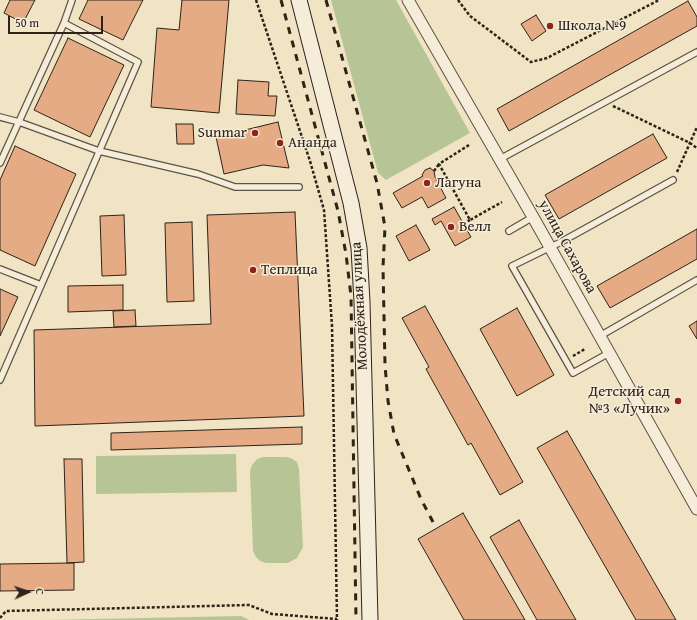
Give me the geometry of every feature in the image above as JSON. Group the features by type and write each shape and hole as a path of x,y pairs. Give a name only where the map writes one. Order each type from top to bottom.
{"main road":[{"name":"Молодёжная улица","path":"299,0 351,203 359,248 362,302 370,620"}],"street":[{"name":"улица Сахарова","path":"408,0 533,217 696,507"}],"lane":[{"path":"0,163 64,23 72,0"},
{"path":"0,380 138,62 64,23"},
{"path":"500,159 606,103 697,52"},
{"path":"0,117 19,122 99,151 198,174 235,187 299,187"},
{"path":"609,353 572,373 512,266 673,180"},
{"path":"509,231 533,217"},
{"path":"0,269 41,285"},
{"path":"600,336 697,280"}],"path":[{"path":"0,618 6,611 249,605 272,614 337,619 332,326 324,210 310,161 256,0"},
{"path":"458,0 470,16 531,62 547,58 659,0"},
{"path":"606,103 690,143 697,148"},
{"path":"673,180 697,127"},
{"path":"434,171 439,164 469,145"},
{"path":"439,164 470,220"},
{"path":"463,223 502,202"},
{"path":"565,361 585,349"}],"green space":[{"path":"331,0 396,0 470,133 386,180 378,173"},
{"path":"236,454 237,492 96,494 96,456"},
{"path":"263,457 291,458 297,462 299,469 303,547 297,558 288,563 266,563 260,561 253,551 250,471 252,465 257,459"},
{"path":"241,616 249,620 46,620"}],"building":[{"path":"10,0 35,0 23,23 4,13"},
{"path":"88,0 143,0 123,40 79,19"},
{"path":"182,0 229,0 219,113 151,107 157,28 179,30"},
{"path":"688,1 697,17 697,26 509,131 497,109"},
{"path":"536,15 546,31 532,41 521,24"},
{"path":"68,38 124,65 90,137 34,110"},
{"path":"238,80 269,82 268,96 277,96 275,116 236,114"},
{"path":"278,122 289,168 263,165 224,174 216,137"},
{"path":"176,124 193,124 194,144 177,144"},
{"path":"653,134 667,158 559,219 545,195"},
{"path":"15,146 76,174 35,266 0,250 0,180"},
{"path":"430,168 434,171 435,177 446,198 428,208 422,197 402,208 393,193 423,176 422,175 425,170"},
{"path":"454,207 471,237 455,246 441,221 435,225 432,219"},
{"name":"Теплица","path":"295,212 304,416 35,426 34,330 211,324 207,215"},
{"path":"124,215 126,275 102,276 100,216"},
{"path":"192,222 194,301 167,302 165,223"},
{"path":"416,225 430,250 409,261 396,236"},
{"path":"697,229 697,259 610,308 597,286"},
{"path":"123,285 123,310 68,312 68,286"},
{"path":"0,289 18,297 0,336"},
{"path":"425,306 523,482 500,495 471,443 468,445 426,369 429,367 402,318"},
{"path":"517,308 554,375 517,396 480,329"},
{"path":"135,310 136,326 114,327 113,311"},
{"path":"697,321 697,339 689,326"},
{"path":"302,427 302,444 111,450 111,433"},
{"path":"567,431 676,620 636,620 537,448"},
{"path":"64,459 82,459 84,562 67,563"},
{"path":"463,513 525,620 464,620 418,539"},
{"path":"519,520 576,620 537,620 490,537"},
{"path":"74,563 74,590 0,591 0,564"}],"railway":[{"path":"281,0 338,211 346,254 351,296 356,620"},
{"path":"326,0 377,183 385,227 383,267 385,365 388,401 394,434 421,499 433,522"}],"place":[{"name":"Школа №9","path":"550,26"},
{"name":"Sunmar","path":"255,133"},
{"name":"Ананда","path":"280,143"},
{"name":"Лагуна","path":"427,183"},
{"name":"Велл","path":"451,227"},
{"name":"Теплица","path":"253,270"},
{"name":"Детский сад №3 «Лучик»","path":"678,401"}]}
